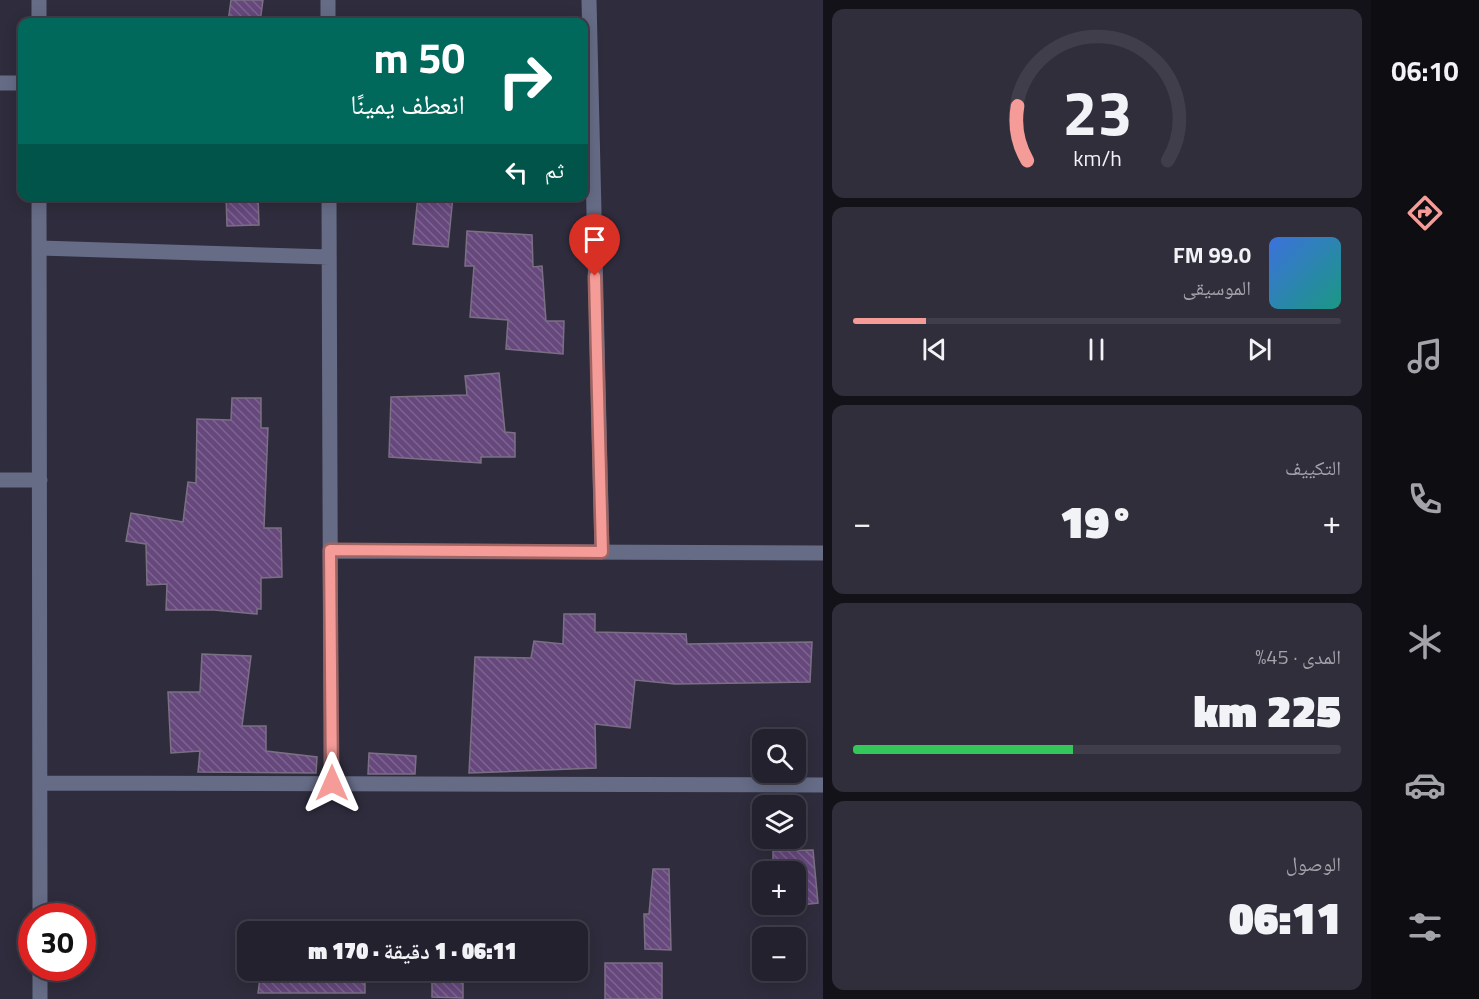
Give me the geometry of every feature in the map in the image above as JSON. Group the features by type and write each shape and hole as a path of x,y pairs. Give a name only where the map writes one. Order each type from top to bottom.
{"street":[{"path":"39,0 39,18"},
{"path":"328,0 328,18"},
{"path":"589,0 602,552"},
{"path":"0,83 18,83"},
{"path":"39,201 40,903"},
{"path":"329,201 332,783"},
{"path":"39,248 329,257"},
{"path":"0,480 40,480"},
{"path":"330,550 823,553"},
{"path":"40,783 823,784"},
{"path":"40,981 40,999"}],"building":[{"path":"231,0 263,0 261,18 229,18"},
{"path":"226,201 258,201 259,225 227,226"},
{"path":"417,201 453,201 448,247 413,244"},
{"path":"467,231 532,235 533,267 542,266 546,321 564,321 563,354 506,349 508,320 470,317 474,266 465,266"},
{"path":"499,373 505,432 515,433 515,457 481,457 481,463 389,457 391,397 467,395 465,376"},
{"path":"232,398 261,398 261,428 268,428 264,528 281,528 282,577 261,578 261,609 257,609 257,614 214,610 166,610 167,584 147,585 146,544 126,541 131,513 183,522 188,482 196,483 197,419 231,420"},
{"path":"564,614 595,614 595,632 686,634 687,644 812,642 810,682 675,684 635,680 630,728 595,724 596,768 469,773 475,657 531,658 534,641 563,644"},
{"path":"202,654 251,656 242,726 266,726 266,751 317,757 316,773 198,772 200,751 171,753 168,692 200,692"},
{"path":"369,753 416,756 415,774 368,774"},
{"path":"813,850 818,903 806,904 806,861 773,861 773,851"},
{"path":"653,869 669,869 671,950 645,949 644,914 649,914"},
{"path":"605,963 662,963 662,999 605,999"},
{"path":"260,981 365,981 365,993 258,993"},
{"path":"432,981 463,981 463,998 432,997"}],"route":[{"path":"332,783 330,550 602,552 595,276"}]}
